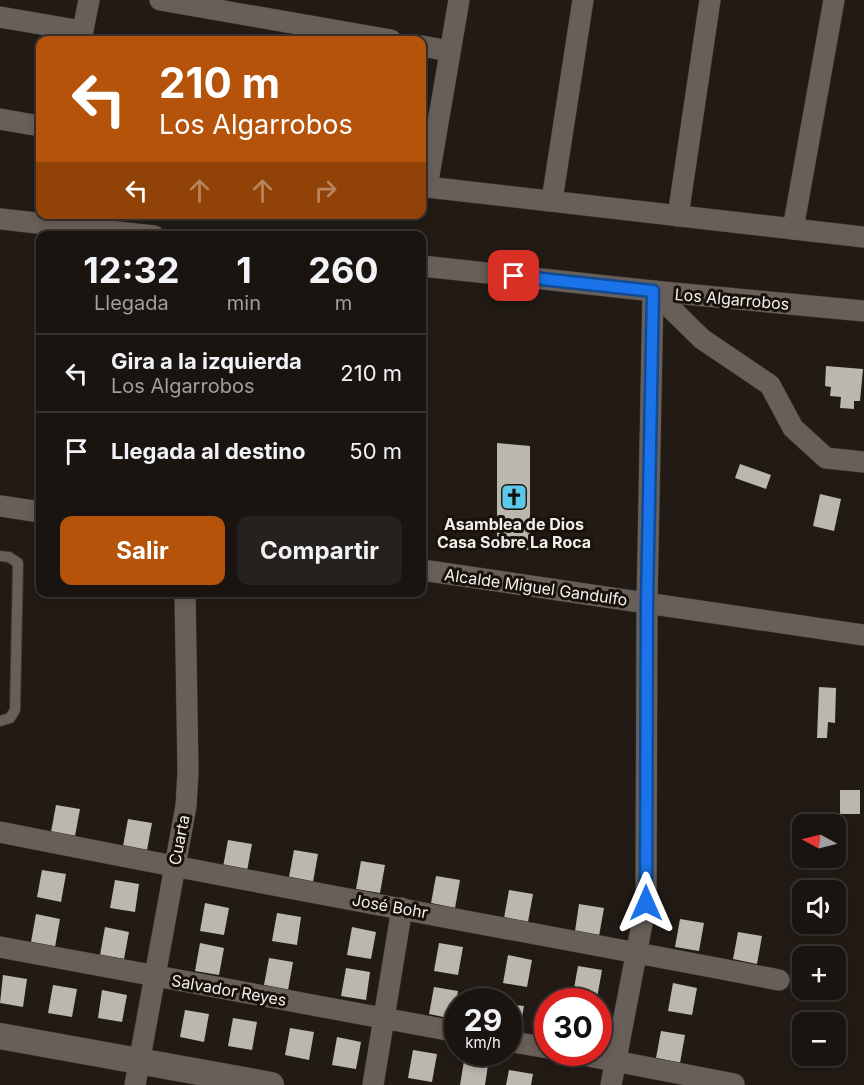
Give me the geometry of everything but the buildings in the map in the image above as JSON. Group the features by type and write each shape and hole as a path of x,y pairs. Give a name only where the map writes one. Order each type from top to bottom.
{"street":[{"path":"0,17 82,36 89,0"},
{"path":"160,0 368,36"},
{"path":"459,0 427,187 864,237"},
{"path":"552,200 583,0"},
{"path":"678,216 710,0"},
{"path":"793,229 834,0"},
{"path":"426,47 449,51"},
{"path":"0,119 36,125"},
{"path":"0,219 54,219 125,231"},
{"name":"Los Algarrobos","path":"426,266 864,311"},
{"path":"653,291 702,339 770,385 793,428 826,458 864,462"},
{"path":"611,1085 646,903 647,603 653,291"},
{"path":"0,506 36,511"},
{"name":"Alcalde Miguel Gandulfo","path":"426,571 864,635"},
{"name":"Cuarta","path":"137,1073 186,806 188,772 184,597"},
{"name":"José Bohr","path":"0,832 174,867 779,980"},
{"path":"373,1085 402,908"},
{"name":"Salvador Reyes","path":"0,947 444,1029"},
{"path":"0,1036 137,1073 271,1085"},
{"path":"612,1060 734,1084"}],"lane":[{"path":"0,556 9,557 18,563 15,710 10,718 0,721"}],"place":[{"name":"Asamblea de Dios Casa Sobre La Roca","path":"514,497"}],"route":[{"path":"514,276 653,291 647,603 646,903"}]}
